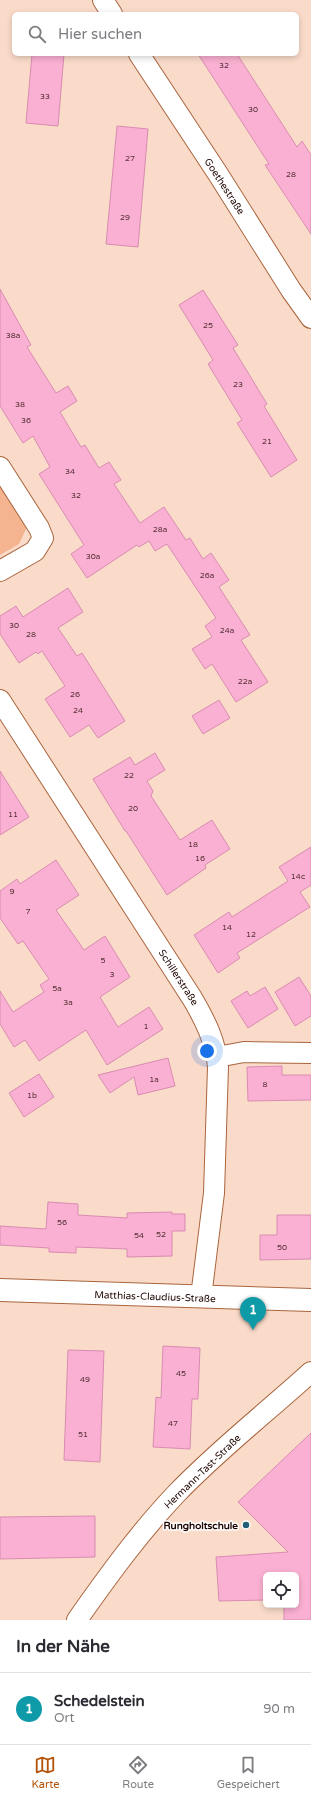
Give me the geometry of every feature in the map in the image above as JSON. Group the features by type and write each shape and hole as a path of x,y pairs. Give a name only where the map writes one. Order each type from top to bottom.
{"street":[{"path":"103,0 111,12"},
{"name":"Goethestraße","path":"140,56 218,174 291,290 311,318"},
{"path":"0,467 40,528 43,538 42,542 35,551 0,571"},
{"name":"Schillerstraße","path":"0,700 196,1004 211,1034 217,1057 218,1084 214,1193 201,1297"},
{"path":"217,1057 244,1052 311,1053"},
{"name":"Matthias-Claudius-Straße","path":"0,1290 311,1300"},
{"name":"Hermann-Tast-Straße","path":"77,1620 126,1552 176,1494 242,1432 311,1372"}],"shaded area":[{"path":"0,482 27,527 19,544 0,555"}],"building":[{"path":"32,56 64,56 58,126 26,123"},
{"path":"199,56 238,56 297,147 302,141 311,155 311,234 265,165 269,164"},
{"path":"117,126 148,129 138,247 106,244"},
{"path":"0,289 31,345 27,347 56,393 68,386 77,401 60,412 81,447 85,445 99,468 109,462 121,480 114,484 140,523 164,507 186,540 190,538 203,559 211,553 229,580 219,587 250,635 241,640 268,682 236,702 212,664 205,669 192,649 212,637 205,626 216,618 167,544 155,551 149,541 139,547 137,545 87,578 71,554 84,545 39,474 50,467 33,436 23,443 0,406"},
{"path":"203,290 238,345 233,348 267,404 264,406 297,460 271,477 237,423 242,420 208,364 213,360 179,305"},
{"path":"68,588 83,612 58,628 77,656 82,653 125,721 98,738 89,725 70,737 45,699 65,686 42,651 38,654 36,652 19,663 0,634 0,616 16,606 23,617"},
{"path":"219,700 230,718 203,734 192,716"},
{"path":"155,753 165,770 147,781 153,791 151,796 180,840 212,820 230,849 205,865 206,868 167,895 93,779 130,757 135,765"},
{"path":"0,771 29,817 0,835"},
{"path":"311,847 311,885 300,892 310,907 237,953 240,958 218,973 194,935 229,912 232,917 288,881 279,867"},
{"path":"56,860 79,895 56,910 84,950 105,936 130,977 100,997 118,1027 149,1007 163,1029 107,1065 86,1030 39,1061 25,1040 14,1047 0,1024 0,991 13,1012 44,992 40,985 49,979 23,941 18,944 0,918 0,891 17,879 20,884"},
{"path":"299,977 311,996 311,1016 295,1026 275,992"},
{"path":"265,987 278,1009 248,1028 231,1001 247,991 250,996"},
{"path":"168,1058 175,1086 138,1095 134,1077 110,1093 98,1075"},
{"path":"282,1066 282,1075 311,1075 311,1100 248,1101 247,1067"},
{"path":"39,1074 54,1097 24,1117 9,1093"},
{"path":"48,1202 78,1204 78,1215 127,1218 127,1213 172,1212 172,1214 185,1214 185,1231 172,1231 172,1256 127,1257 127,1249 76,1247 76,1253 49,1252 49,1248 0,1245 0,1226 46,1229"},
{"path":"277,1215 311,1215 311,1259 260,1260 260,1235 277,1235"},
{"path":"163,1346 200,1348 198,1399 192,1399 190,1449 153,1447 156,1397 161,1398"},
{"path":"68,1350 104,1351 100,1462 64,1460"},
{"path":"311,1433 311,1620 284,1620 284,1608 299,1608 299,1572 263,1572 263,1600 219,1601 216,1557 288,1552 238,1502"},
{"path":"95,1516 95,1557 0,1559 0,1517"}],"place":[{"name":"Schedelstein","path":"253,1330"},
{"name":"Rungholtschule","path":"246,1525"}]}
